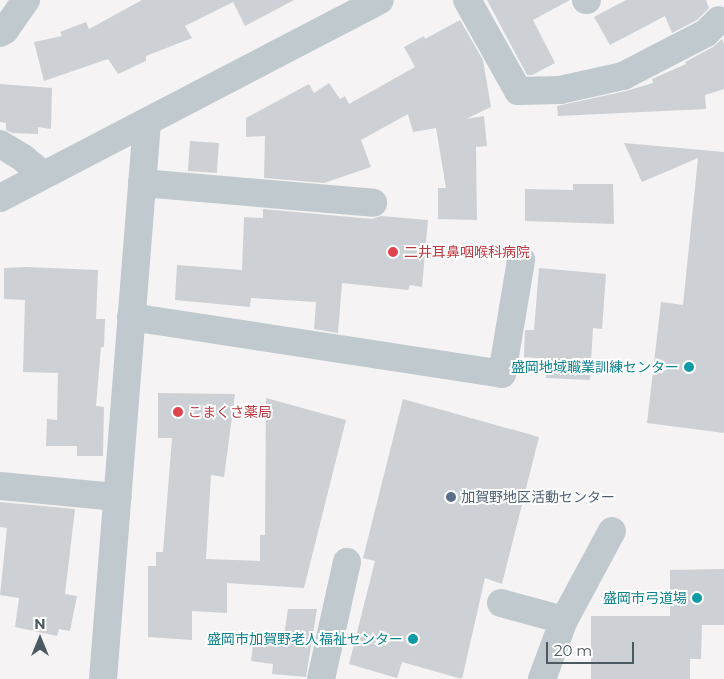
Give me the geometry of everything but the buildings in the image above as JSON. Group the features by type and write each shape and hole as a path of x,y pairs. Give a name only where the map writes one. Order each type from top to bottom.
{"street":[{"path":"0,33 5,30 26,0"},
{"path":"0,198 380,0"},
{"path":"467,0 518,91 560,90 623,76 706,33 719,20"},
{"path":"103,679 147,122"},
{"path":"0,144 23,158 43,175"},
{"path":"142,183 373,203"},
{"path":"131,317 502,374 521,260"},
{"path":"0,486 117,497"},
{"path":"542,679 564,620 612,530"},
{"path":"321,679 347,562"},
{"path":"501,603 564,620"}],"place":[{"name":"二井耳鼻咽喉科病院","path":"393,252"},
{"name":"盛岡地域職業訓練センター","path":"689,367"},
{"name":"こまくさ薬局","path":"178,412"},
{"name":"加賀野地区活動センター","path":"451,497"},
{"name":"盛岡市弓道場","path":"697,598"},
{"name":"盛岡市加賀野老人福祉センター","path":"413,639"}]}
